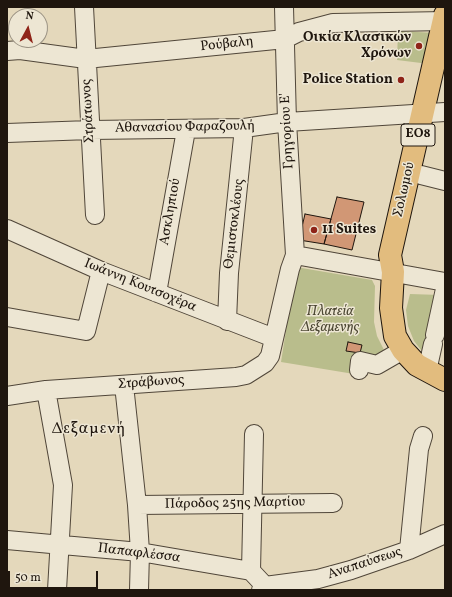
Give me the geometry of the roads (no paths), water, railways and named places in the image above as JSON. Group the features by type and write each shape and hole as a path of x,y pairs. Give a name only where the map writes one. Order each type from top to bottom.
{"main road":[{"name":"Σολωμού","path":"436,375 413,362 403,350 395,336 392,320 391,296 393,272 390,255 434,112 444,19"},
{"name":"Σολωμού","path":"393,272 402,258 445,69"}],"street":[{"name":"Στράτωνος","path":"84,7 95,215"},
{"name":"Γρηγορίου Ε'","path":"284,7 287,122 295,255"},
{"name":"Ρούβαλη","path":"7,51 20,50 86,59 285,39 299,32 333,23 444,19"},
{"name":"Αθανασίου Φαραζουλή","path":"7,133 90,130 186,130 244,128 287,122 434,112"},
{"name":"Θεμιστοκλέους","path":"227,321 229,273 244,128"},
{"name":"Ασκληπιού","path":"157,293 186,130"},
{"path":"421,175 445,181"},
{"name":"Ιωάννη Κουτσοχέρα","path":"7,229 101,272 274,338"},
{"path":"295,255 445,282"},
{"name":"Στράβωνος","path":"7,396 46,390 246,375 265,363 270,356 290,269 295,255"},
{"path":"7,317 86,331 101,272"},
{"path":"436,375 434,339 445,289"},
{"path":"359,370 360,361 377,365 403,350"},
{"path":"124,385 137,505 140,552 138,590"},
{"path":"46,390 63,485 57,590"},
{"path":"254,434 251,571 263,588"},
{"path":"409,550 419,449 423,436"},
{"name":"Πάροδος 25ης Μαρτίου","path":"137,505 333,503"},
{"name":"Αναπαύσεως","path":"263,588 319,585 409,550 445,534"},
{"name":"Παπαφλέσσα","path":"7,540 140,552 251,571"}],"place":[{"name":"Οικία Κλασικών Χρόνων","path":"419,46"},
{"name":"Police Station","path":"401,80"},
{"name":"11 Suites","path":"314,230"}],"district":[{"name":"Δεξαμενή","path":"89,430"}],"park label":[{"name":"Πλατεία Δεξαμενής","path":"330,320"}]}
